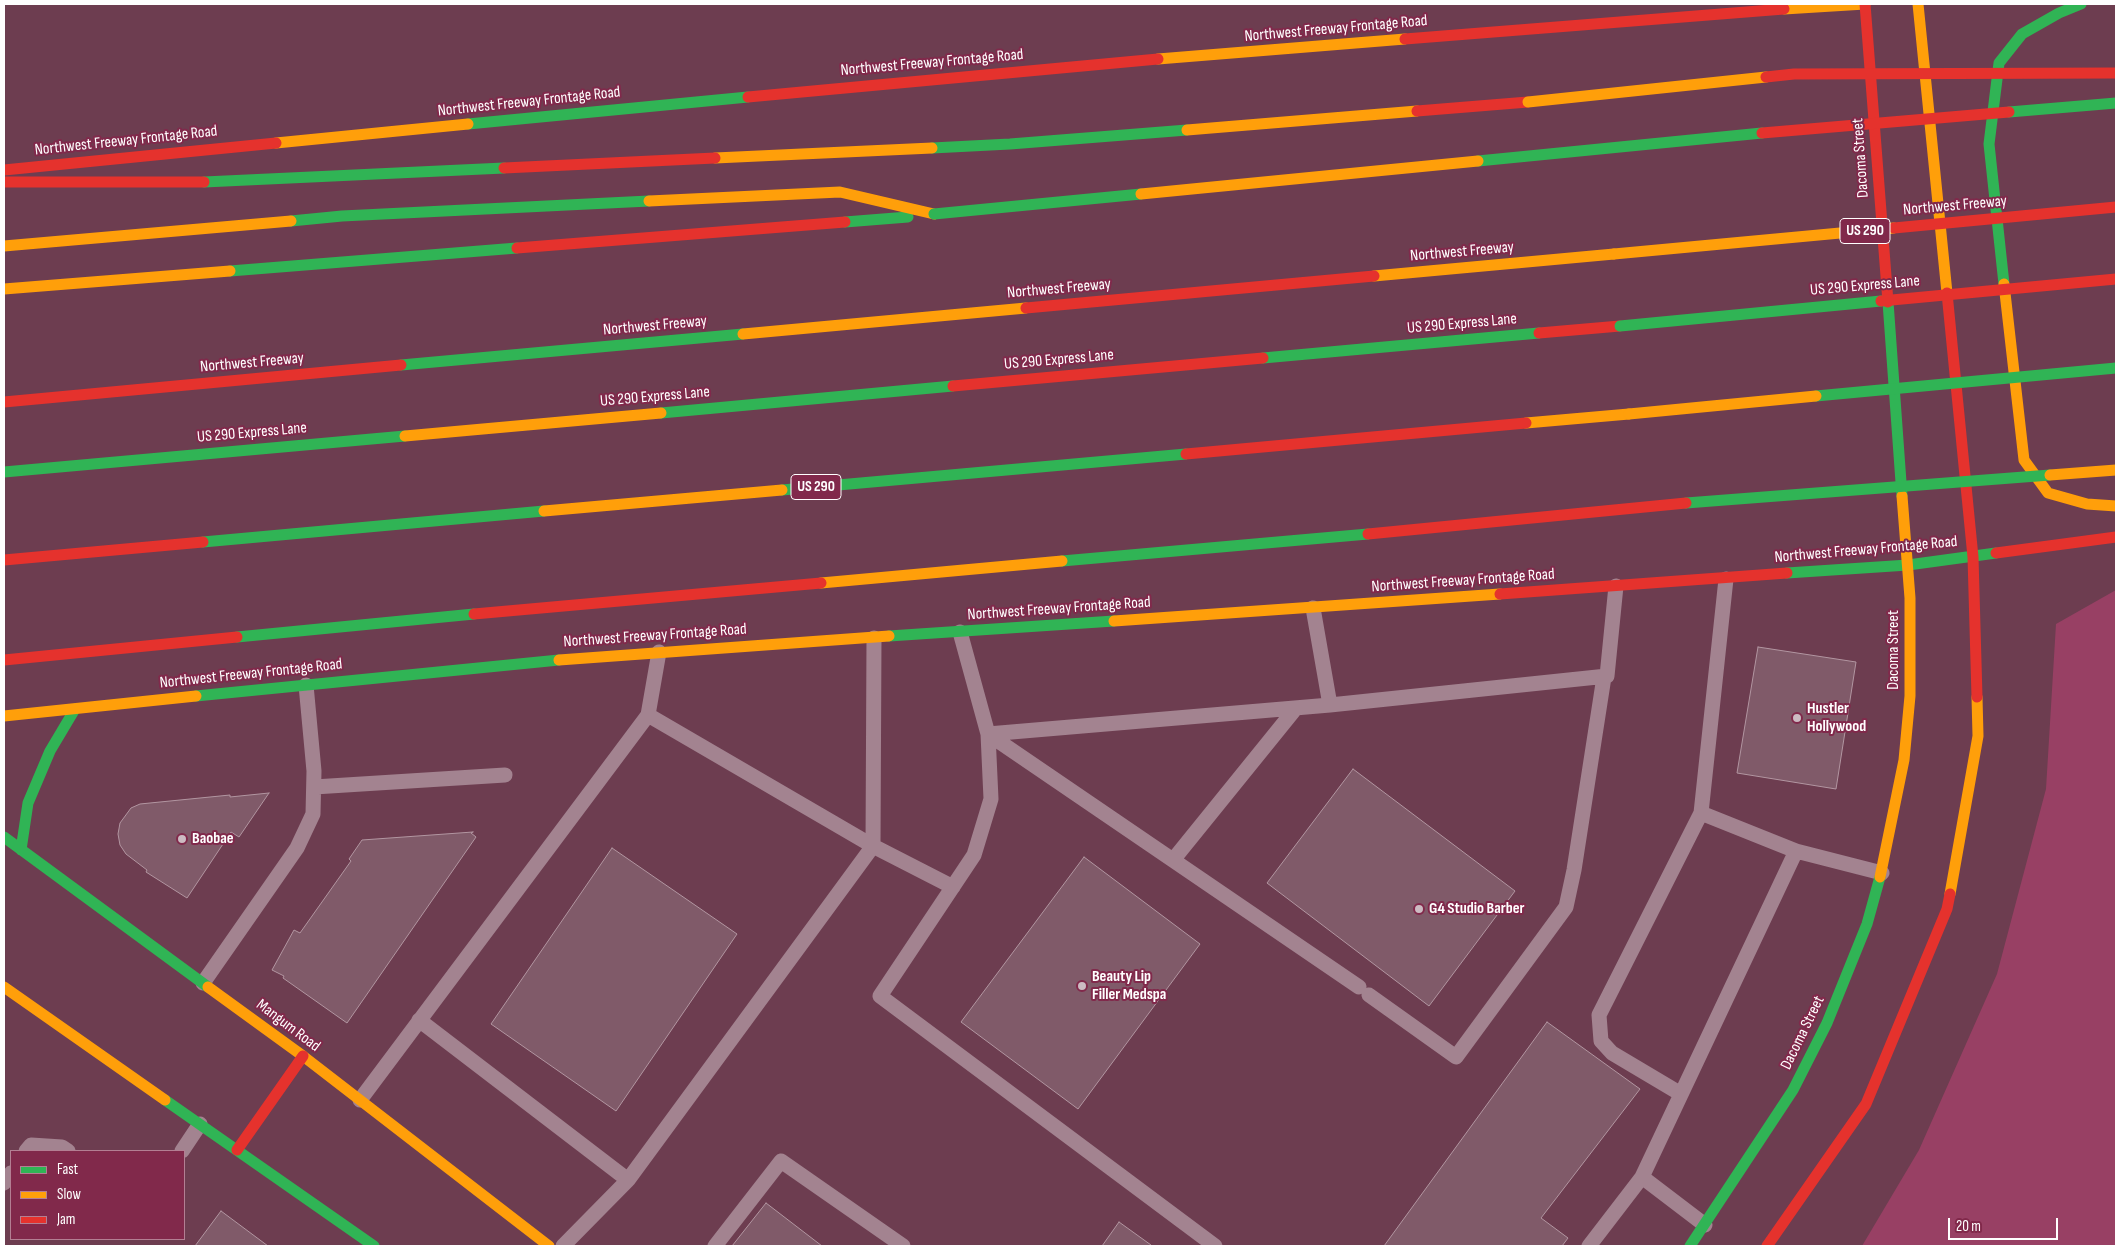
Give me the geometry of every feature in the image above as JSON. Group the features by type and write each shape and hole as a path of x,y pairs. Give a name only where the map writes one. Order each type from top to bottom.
{"main road":[{"name":"Northwest Freeway Frontage Road","path":"4,170 966,75 1726,13 1865,4"},
{"name":"Dacoma Street","path":"1690,1246 1793,1090 1828,1023 1867,924 1882,873 1904,760 1910,696 1911,606 1865,4"},
{"path":"1767,1246 1866,1104 1947,909 1978,736 1973,557 1918,4"},
{"path":"2081,4 2059,13 2022,34 1999,63 1989,144 2024,460 2048,493 2087,504 2116,506"},
{"path":"4,182 192,183 1010,144 1528,102 1794,74 2116,73"},
{"path":"4,289 934,214 1795,130 2116,103"},
{"path":"4,246 342,216 840,192 934,214"},
{"name":"Northwest Freeway","path":"4,402 2116,208"},
{"name":"US 290 Express Lane","path":"4,472 1620,326 2116,279"},
{"name":"US 290","path":"4,560 1629,414 2116,368"},
{"path":"4,660 514,610 1701,502 2116,470"},
{"name":"Northwest Freeway Frontage Road","path":"6,715 553,660 1908,565 2116,537"},
{"path":"20,850 28,803 50,751 74,709"},
{"name":"Mangum Road","path":"4,837 303,1056 548,1246"},
{"path":"4,986 237,1150 356,1241 374,1246"},
{"path":"237,1150 303,1056"}],"lane":[{"path":"1681,1094 1612,1053 1601,1041 1599,1015 1700,813 1726,579"},
{"path":"988,734 1364,991 1456,1057 1566,907 1574,870 1604,677 1607,676 1616,586"},
{"path":"1313,608 1330,705"},
{"path":"960,632 988,734 991,799 974,855 880,996 1215,1246"},
{"path":"563,1246 628,1180 873,846 874,638"},
{"path":"360,1100 648,715 659,652"},
{"path":"988,734 1330,705 1604,677"},
{"path":"203,983 297,848 313,814 314,787 306,685"},
{"path":"1173,860 1296,708"},
{"path":"648,715 873,846 953,887"},
{"path":"314,787 505,775"},
{"path":"1700,813 1796,851 1882,873"},
{"path":"1588,1246 1642,1177 1796,851"},
{"path":"419,1020 628,1180"},
{"path":"183,1150 200,1124"},
{"path":"27,1150 31,1145 62,1146 67,1150"},
{"path":"715,1246 781,1161 903,1246"},
{"path":"1642,1177 1705,1226"}],"shaded area":[{"path":"2116,590 2116,1246 1862,1246 1919,1150 1997,974 2046,789 2056,624"}],"building":[{"name":"Hustler Hollywood","path":"1758,647 1856,662 1836,789 1737,773"},
{"path":"1353,769 1515,891 1429,1006 1267,883"},
{"path":"269,793 239,837 231,832 187,898 146,872 147,870 126,854 120,845 118,834 120,823 131,808 140,804"},
{"path":"473,832 471,833 476,837 347,1023 283,978 284,976 272,970 294,930 300,933 351,861 349,859 362,840"},
{"path":"612,848 737,934 616,1111 491,1024"},
{"path":"1084,857 1200,944 1078,1109 961,1022"},
{"path":"1547,1022 1640,1089 1541,1218 1568,1238 1562,1246 1384,1246"},
{"path":"766,1203 822,1246 732,1246"},
{"path":"221,1211 268,1246 195,1246"},
{"path":"1119,1222 1151,1245 1102,1246"}],"traffic: fast":[{"path":"2004,284 1989,144 1999,63 2022,34 2059,13 2081,4"},
{"path":"468,124 748,97"},
{"path":"2009,112 2116,103"},
{"path":"932,148 1010,144 1187,130"},
{"path":"1478,161 1762,133"},
{"path":"204,182 504,168"},
{"path":"934,214 1141,194"},
{"path":"291,221 342,216 649,201"},
{"path":"845,222 908,217"},
{"path":"230,271 517,248"},
{"path":"1620,326 1881,301"},
{"path":"1888,302 1902,496"},
{"path":"1263,358 1539,333"},
{"path":"401,365 743,334"},
{"path":"1816,396 2116,368"},
{"path":"661,413 953,386"},
{"path":"4,472 405,436"},
{"path":"782,490 1186,454"},
{"path":"1686,503 2050,475"},
{"path":"203,542 544,511"},
{"path":"1062,561 1368,534"},
{"path":"1787,573 1908,565 1996,553"},
{"path":"237,637 474,614"},
{"path":"889,636 1114,621"},
{"path":"196,696 559,660"},
{"path":"21,850 28,803 50,751 75,709"},
{"path":"4,837 208,987"},
{"path":"1690,1246 1793,1090 1827,1023 1867,924 1880,877"},
{"path":"165,1100 374,1246"}],"traffic: slow":[{"path":"1784,9 1865,4"},
{"path":"1918,4 1947,293"},
{"path":"1158,59 1405,39"},
{"path":"1528,102 1766,77"},
{"path":"1187,130 1417,111"},
{"path":"276,143 468,124"},
{"path":"715,158 932,148"},
{"path":"1141,194 1478,161"},
{"path":"649,201 840,192 934,214"},
{"path":"4,246 291,221"},
{"path":"1614,254 1894,228"},
{"path":"1374,276 1614,254"},
{"path":"4,289 230,271"},
{"path":"2004,284 2024,460 2048,493 2087,504 2116,506"},
{"path":"743,334 1026,308"},
{"path":"1629,414 1816,396"},
{"path":"405,436 661,413"},
{"path":"1526,423 1629,414"},
{"path":"2050,475 2116,470"},
{"path":"544,511 782,490"},
{"path":"1880,877 1904,760 1910,696 1910,598 1902,496"},
{"path":"821,583 1062,561"},
{"path":"1114,621 1500,594"},
{"path":"559,660 889,636"},
{"path":"4,716 196,696"},
{"path":"1950,894 1978,736 1977,697"},
{"path":"4,987 165,1100"},
{"path":"208,987 303,1056 549,1246"}],"traffic: jam":[{"path":"1865,4 1888,302"},
{"path":"1405,39 1784,9"},
{"path":"748,97 1158,59"},
{"path":"1766,77 1794,74 2116,73"},
{"path":"1417,111 1528,102"},
{"path":"1762,133 2009,112"},
{"path":"4,170 276,143"},
{"path":"504,168 715,158"},
{"path":"4,182 204,182"},
{"path":"1894,228 2116,207"},
{"path":"517,248 845,222"},
{"path":"1026,308 1374,276"},
{"path":"1881,301 2116,279"},
{"path":"1947,293 1973,557 1977,697"},
{"path":"1539,333 1620,326"},
{"path":"953,386 1263,358"},
{"path":"4,402 401,365"},
{"path":"1186,454 1526,423"},
{"path":"1368,534 1686,503"},
{"path":"1996,553 2116,537"},
{"path":"4,560 203,542"},
{"path":"1500,594 1787,573"},
{"path":"474,614 821,583"},
{"path":"4,660 237,637"},
{"path":"1767,1246 1866,1104 1947,909 1950,894"},
{"path":"237,1150 303,1056"}],"place":[{"name":"Hustler Hollywood","path":"1797,718"},
{"name":"Baobae","path":"182,839"},
{"name":"G4 Studio Barber","path":"1419,909"},
{"name":"Beauty Lip Filler Medspa","path":"1082,986"}]}
